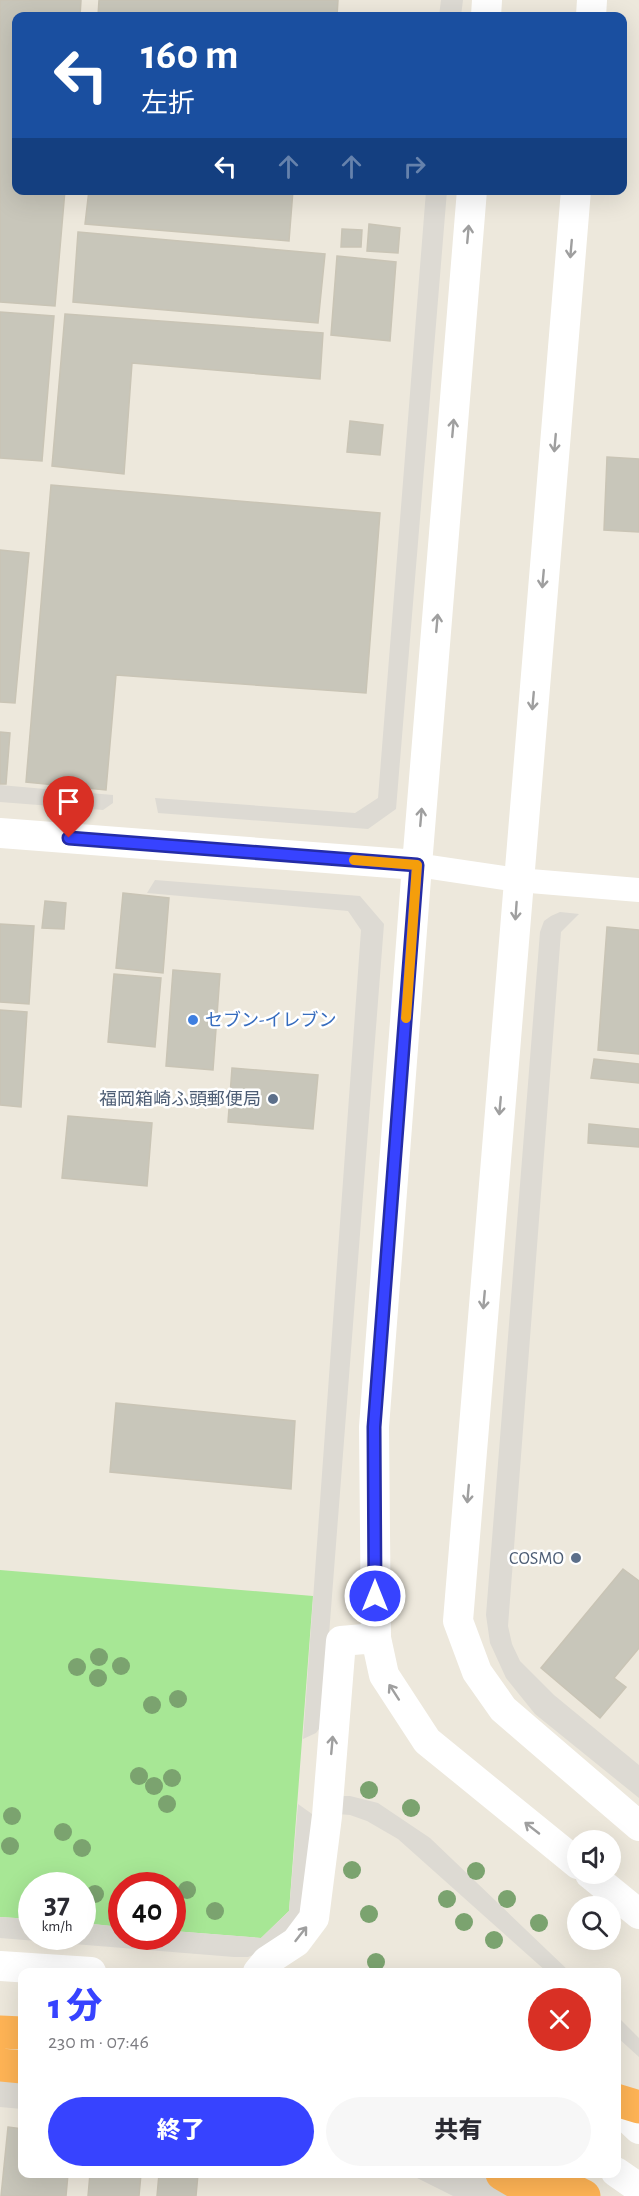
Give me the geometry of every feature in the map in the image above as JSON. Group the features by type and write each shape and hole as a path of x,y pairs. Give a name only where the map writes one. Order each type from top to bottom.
{"highway":[{"path":"0,2032 18,2033"},
{"path":"0,2055 18,2056"},
{"path":"0,2065 18,2067"},
{"path":"621,2102 639,2107"},
{"path":"621,2113 639,2118"},
{"path":"508,2178 542,2196"},
{"path":"548,2178 584,2196"}],"street":[{"path":"472,195 374,1427 376,1638 384,1675 427,1741 567,1855"},
{"path":"576,195 458,1621 477,1672 503,1709 639,1826"},
{"path":"0,832 417,865 518,880 639,890"},
{"path":"261,1968 267,1961 296,1942 314,1918 327,1816 341,1641 376,1638"},
{"path":"602,1884 639,1914"},
{"path":"0,1965 39,1968"},
{"path":"621,2112 639,2129"},
{"path":"621,2175 639,2188"}],"green space":[{"path":"0,1570 313,1596 289,1911 261,1938 186,1932 186,1872 108,1872 108,1926 96,1924 96,1872 18,1872 18,1918 0,1917"}],"shaded area":[{"path":"441,0 463,0 462,12 440,12"},
{"path":"426,195 447,195 396,809 368,829 158,813 155,798 355,813 378,798"},
{"path":"0,785 113,795 113,803 103,810 0,802"},
{"path":"155,880 360,896 384,924 322,1725 316,1733 303,1739 361,930 348,911 147,893"},
{"path":"560,912 579,914 561,932 508,1626 512,1644 520,1661 554,1695 639,1765 639,1798 535,1714 506,1678 490,1643 486,1615 540,932 544,921"},
{"path":"339,1796 350,1796 378,1803 430,1838 566,1968 543,1968 398,1839 367,1821 350,1815 338,1814"},
{"path":"298,1804 312,1814 306,1915 264,1951 248,1957 148,1950 186,1950 186,1932 261,1938 289,1911"},
{"path":"0,1917 18,1918 18,1939 0,1938"},
{"path":"96,1924 108,1926 108,1947 96,1946"},
{"path":"621,2020 639,2038 639,2057 621,2041"},
{"path":"0,2080 18,2082 18,2109 0,2107"},
{"path":"417,2178 486,2178 521,2196 453,2196"}],"building":[{"path":"0,0 81,0 80,12 12,12 12,195 65,195 55,306 0,302"},
{"path":"99,0 338,0 337,12 98,12"},
{"path":"88,195 293,195 289,241 85,224"},
{"path":"369,224 400,228 398,253 367,251"},
{"path":"342,229 362,230 361,247 341,247"},
{"path":"78,232 325,254 318,323 73,302"},
{"path":"337,256 396,262 390,341 331,335"},
{"path":"0,312 54,316 42,461 0,458"},
{"path":"65,314 323,333 320,379 132,363 124,474 52,466"},
{"path":"350,421 383,425 380,455 347,452"},
{"path":"607,457 639,459 639,532 604,530"},
{"path":"51,485 380,513 366,693 116,675 106,790 26,782"},
{"path":"0,550 29,553 15,703 0,702"},
{"path":"0,732 10,733 6,784 0,784"},
{"path":"123,893 169,898 163,973 116,968"},
{"path":"45,901 66,903 64,929 42,928"},
{"path":"0,924 34,926 29,1004 0,1002"},
{"path":"607,927 639,930 639,1054 598,1050"},
{"name":"セブン-イレブン","path":"173,970 220,974 213,1070 166,1066"},
{"path":"114,974 161,978 155,1047 108,1042"},
{"path":"0,1010 27,1012 21,1107 0,1105"},
{"path":"594,1059 639,1064 639,1083 591,1078"},
{"name":"福岡箱崎ふ頭郵便局","path":"232,1068 318,1075 313,1129 228,1122"},
{"path":"68,1116 152,1123 147,1186 62,1178"},
{"path":"589,1124 639,1129 639,1147 588,1143"},
{"path":"116,1403 295,1421 291,1489 110,1472"},
{"path":"623,1569 639,1581 639,1648 614,1678 626,1687 600,1718 541,1668"},
{"path":"8,2127 18,2128 18,2178 68,2178 66,2196 1,2196"},
{"path":"90,2178 141,2178 139,2196 88,2196"},
{"path":"159,2178 198,2178 196,2196 157,2196"}],"slow traffic":[{"path":"354,860 417,865 406,1018"}],"place":[{"name":"セブン-イレブン","path":"193,1020"},
{"name":"福岡箱崎ふ頭郵便局","path":"273,1099"},
{"name":"COSMO","path":"576,1558"}],"route":[{"path":"69,838 417,865 374,1427 375,1596"}]}
